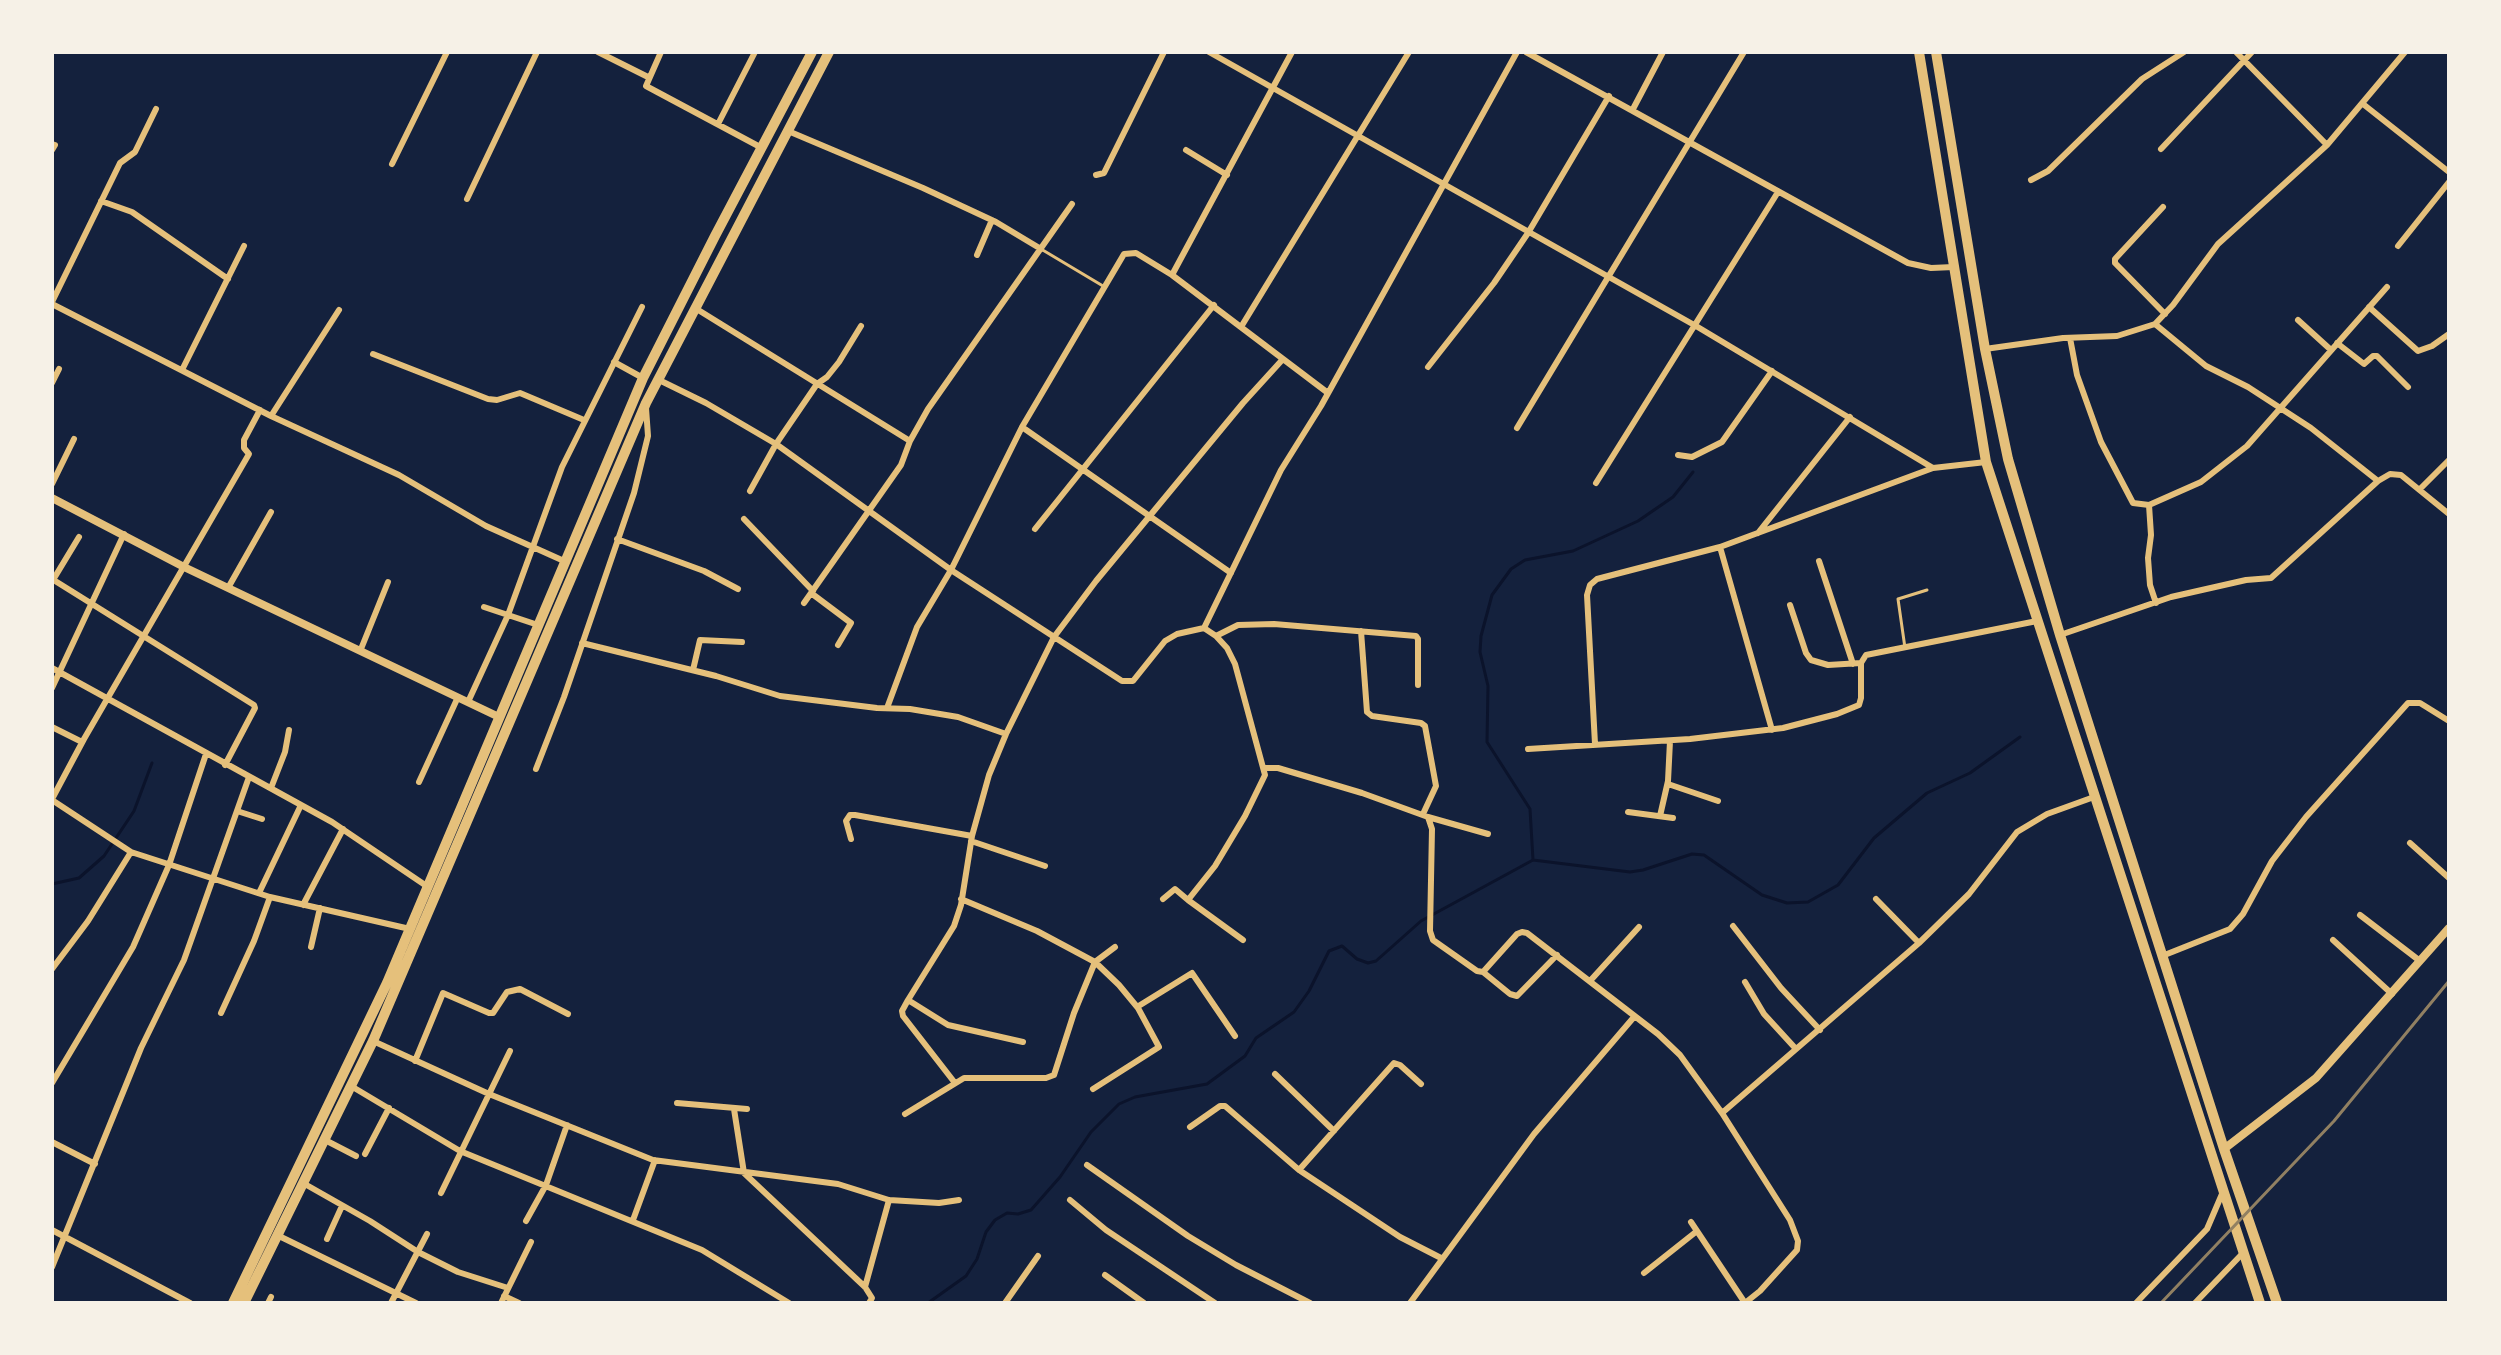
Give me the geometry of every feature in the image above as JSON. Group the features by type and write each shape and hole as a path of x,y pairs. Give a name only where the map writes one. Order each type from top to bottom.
{"main road":[{"path":"244,1303 366,1055 368,1039 410,929 643,378 812,52"},
{"path":"233,1303 368,1039 537,661 657,379 829,52"},
{"path":"1919,52 1986,462 2260,1303"},
{"path":"1936,52 1985,349 2008,459 2060,635 2162,956 2277,1303"},
{"path":"762,148 776,155"},
{"path":"525,656 537,661"},
{"path":"2211,1156 2224,1149"},
{"path":"2222,1191 2234,1180"}],"street":[{"path":"392,164 447,52"},
{"path":"467,199 537,52"},
{"path":"598,52 648,77"},
{"path":"661,52 646,86 762,148"},
{"path":"718,124 755,52"},
{"path":"1096,175 1104,173 1164,52"},
{"path":"1209,52 1696,326 1933,468"},
{"path":"1172,275 1292,52"},
{"path":"1241,327 1409,52"},
{"path":"1204,628 1281,470 1328,393 1517,52"},
{"path":"1526,52 1908,263 1931,268 1954,267"},
{"path":"1633,109 1663,52"},
{"path":"1517,428 1692,143 1744,52"},
{"path":"2031,180 2048,171 2142,79 2184,52"},
{"path":"2236,52 2327,145"},
{"path":"2161,149 2252,52"},
{"path":"1985,349 2070,338 2117,336 2155,324 2218,244 2327,145 2405,52"},
{"path":"1428,367 1494,283 1528,233 1609,96"},
{"path":"2363,104 2449,172"},
{"path":"156,109 135,152 120,163 52,303 271,416 399,475 486,526 564,561"},
{"path":"788,131 992,220 1041,249"},
{"path":"52,144 55,145 52,150"},
{"path":"1186,150 1227,175"},
{"path":"2398,246 2449,182"},
{"path":"1596,483 1778,192"},
{"path":"101,201 132,212 228,279"},
{"path":"804,603 901,465 928,409 1072,204"},
{"path":"2163,207 2115,259 2115,263 2165,314"},
{"path":"977,255 992,220"},
{"path":"182,370 244,246"},
{"path":"887,708 917,627 951,570 1022,427 1124,254 1136,253 1172,275 1328,393"},
{"path":"2070,338 2077,375 2101,442 2133,503 2149,505 2195,486 2247,446 2387,287"},
{"path":"1035,529 1214,305"},
{"path":"468,702 508,615 562,467 642,307"},
{"path":"2369,307 2418,351 2449,334"},
{"path":"695,308 910,441"},
{"path":"271,416 339,310"},
{"path":"2298,320 2331,350"},
{"path":"2155,324 2206,366 2280,407 2378,481"},
{"path":"750,491 776,444 817,384 839,362 861,326"},
{"path":"2337,343 2364,364 2377,356 2408,387"},
{"path":"373,354 488,399 497,400 520,393 584,420"},
{"path":"955,1083 902,1011 954,926 989,775 1006,734 1054,637 1096,581 1283,359"},
{"path":"614,362 643,378"},
{"path":"53,379 59,369"},
{"path":"1678,455 1692,457 1722,442 1772,371"},
{"path":"657,379 706,403 776,444 951,570 1107,672 1129,682 1141,673 1165,641 1177,634 1204,628 1216,636 1235,664 1264,768 1263,783 1215,866 1188,900"},
{"path":"536,769 599,590 614,557 617,539 634,493 648,436 646,403"},
{"path":"260,410 244,440 244,448 249,454 82,742 52,800 131,852 270,897 410,929"},
{"path":"1758,533 1850,417"},
{"path":"1022,427 1231,573"},
{"path":"52,484 74,439"},
{"path":"2420,489 2449,460"},
{"path":"1595,744 1587,595 1590,585 1597,579 1720,547 1933,468 1986,462"},
{"path":"2060,635 2171,597 2246,580 2271,578 2378,481 2395,473 2449,514"},
{"path":"52,498 184,567 499,717"},
{"path":"2149,505 2151,535 2148,558 2150,585 2156,603"},
{"path":"228,588 271,512"},
{"path":"744,519 812,592 851,623 838,645"},
{"path":"52,688 124,534"},
{"path":"79,537 52,580 255,706 225,765"},
{"path":"617,539 704,571 738,589"},
{"path":"1720,547 1772,730"},
{"path":"1528,749 1670,741 1772,730 1837,714 1859,705 1857,663 1819,561"},
{"path":"361,649 388,582"},
{"path":"1790,605 1806,653 1811,660 1828,665 1857,663 1866,655 2037,621"},
{"path":"484,607 538,625"},
{"path":"1216,636 1229,627 1250,624 1416,636 1418,685"},
{"path":"1361,631 1367,712 1372,716 1425,726 1436,786 1425,816"},
{"path":"693,670 700,640 742,642"},
{"path":"582,643 693,670 780,696 958,717 1006,734"},
{"path":"52,668 343,829 428,887"},
{"path":"419,782 458,697"},
{"path":"2162,956 2230,929 2243,914 2272,861 2306,817 2408,703 2420,703 2449,721"},
{"path":"52,727 82,742"},
{"path":"271,788 285,752 289,730"},
{"path":"1660,816 1668,784 1670,741"},
{"path":"52,1083 133,947 169,865 206,754"},
{"path":"1264,768 1297,773 1488,834"},
{"path":"52,1267 141,1048 184,960 249,777"},
{"path":"1668,784 1718,801"},
{"path":"1722,1113 1919,943 1969,894 2017,832 2047,814 2094,797"},
{"path":"259,893 301,805"},
{"path":"237,811 262,819"},
{"path":"1628,812 1673,818"},
{"path":"851,839 846,821 853,815 972,838 1045,866"},
{"path":"1425,816 1432,829 1430,931 1433,940 1517,996 1557,955"},
{"path":"303,905 343,829"},
{"path":"2410,843 2449,878"},
{"path":"52,969 88,921 131,852"},
{"path":"1163,899 1175,889 1243,940"},
{"path":"221,1013 270,897"},
{"path":"961,899 1037,931 1095,962 1137,1007 1159,1047 1093,1089"},
{"path":"1876,899 1919,943"},
{"path":"311,947 320,908"},
{"path":"2360,915 2420,961"},
{"path":"1733,926 1781,988 1820,1030"},
{"path":"1590,981 1639,927"},
{"path":"2224,1149 2316,1078 2449,928"},
{"path":"1483,972 1522,932 1557,955 1658,1034 1680,1055 1722,1113 1790,1220 1798,1246 1766,1284 1745,1303 1691,1222"},
{"path":"2333,940 2392,994"},
{"path":"905,1114 969,1077 1046,1078 1054,1075 1095,962 1115,947"},
{"path":"1137,1007 1192,973 1235,1036"},
{"path":"1745,982 1764,1014 1796,1049"},
{"path":"415,1061 443,993 493,1013 507,992 520,989 568,1014"},
{"path":"908,1000 948,1025 1023,1042"},
{"path":"1410,1303 1534,1134 1634,1017"},
{"path":"368,1039 489,1094 655,1160 838,1184 889,1200 939,1203 959,1200"},
{"path":"441,1193 510,1051"},
{"path":"1299,1170 1394,1063 1421,1084"},
{"path":"1275,1074 1334,1131"},
{"path":"351,1086 460,1151 702,1250 789,1303"},
{"path":"677,1103 747,1109"},
{"path":"1190,1127 1220,1106 1225,1106 1299,1170 1400,1237 1441,1258"},
{"path":"365,1154 389,1108"},
{"path":"734,1109 744,1173 865,1287 873,1301"},
{"path":"526,1221 546,1185 567,1125"},
{"path":"325,1140 356,1156"},
{"path":"52,1142 95,1164"},
{"path":"633,1220 655,1160"},
{"path":"1087,1165 1188,1236 1310,1303"},
{"path":"303,1183 418,1252 458,1272 508,1288"},
{"path":"2136,1303 2207,1229 2218,1208 2222,1191"},
{"path":"865,1287 889,1200"},
{"path":"1070,1200 1130,1247 1215,1303"},
{"path":"327,1239 342,1206"},
{"path":"52,1230 190,1303"},
{"path":"1644,1273 1697,1231"},
{"path":"391,1303 427,1234"},
{"path":"277,1235 416,1303"},
{"path":"519,1303 502,1300 531,1242"},
{"path":"2195,1303 2242,1248"},
{"path":"1005,1303 1038,1256"},
{"path":"1105,1275 1144,1303"}],"lane":[{"path":"1041,249 1104,286"},
{"path":"1905,648 1898,599 1927,590"}],"waterway":[{"path":"928,1303 966,1276 977,1259 986,1232 995,1220 1007,1213 1031,1210 1060,1177 1091,1132 1119,1104 1135,1097 1207,1084 1245,1056 1256,1038 1294,1012 1309,991 1329,951 1342,946 1357,959 1368,963 1376,961 1421,921 1533,860 1530,809 1487,742 1488,686 1480,652 1492,595 1511,569 1525,560 1573,551 1638,521 1673,497 1693,472"},
{"path":"1533,860 1630,872 1692,854 1704,855 1762,895 1787,903 1808,902 1838,885 1874,838 1927,793 1970,773 2020,737"},
{"path":"52,884 79,878 104,856 134,811 152,763"}],"railway":[{"path":"2161,1303 2334,1121 2449,981"}]}
